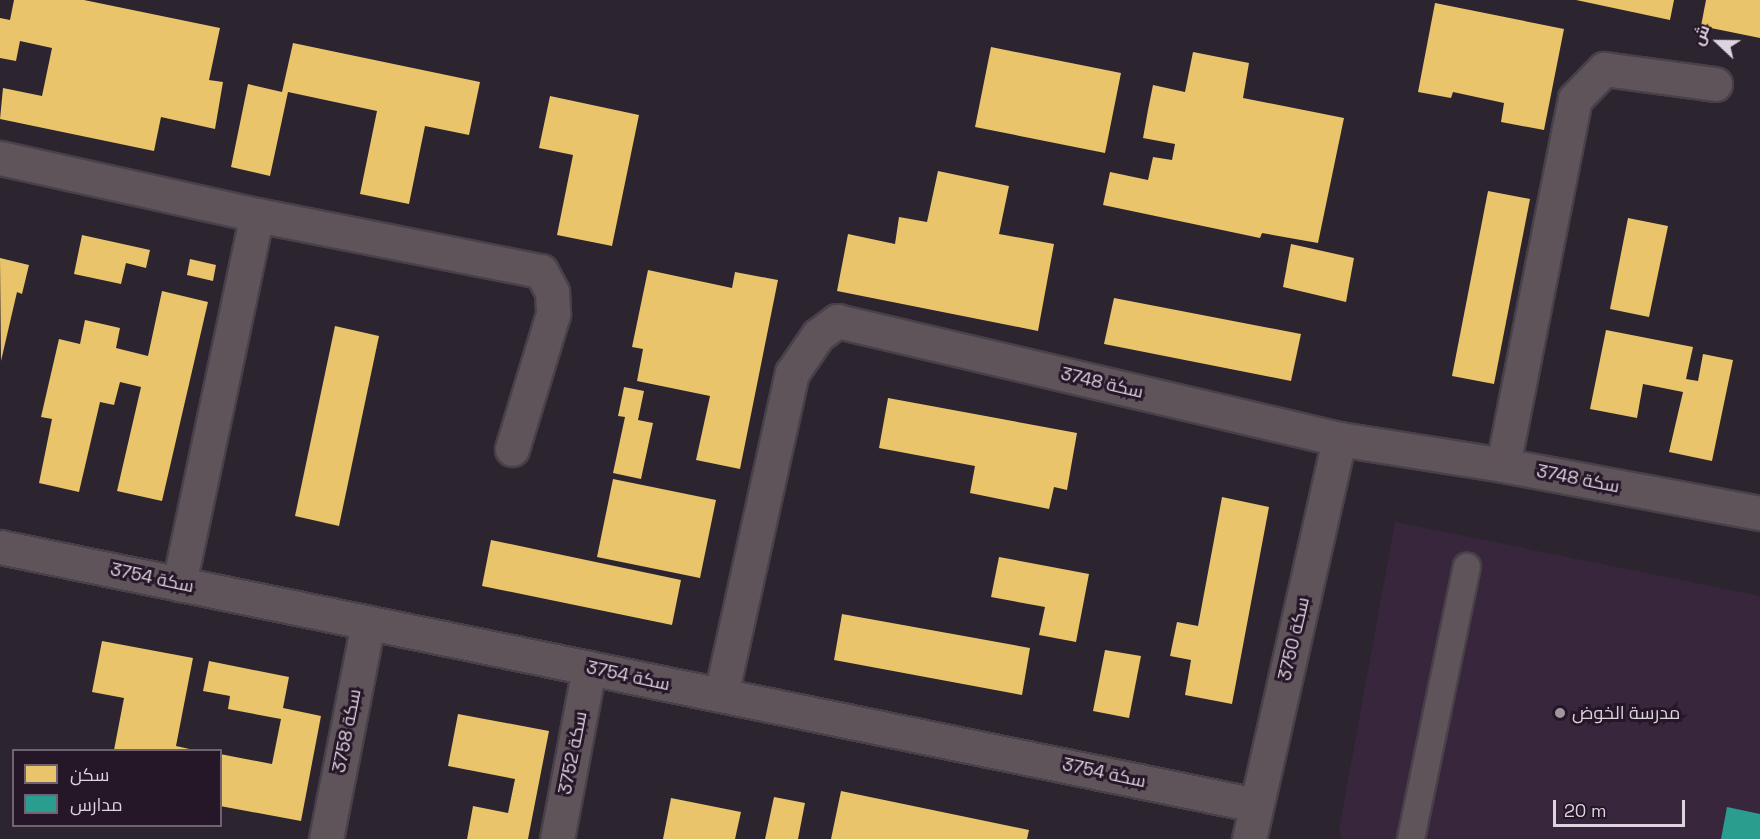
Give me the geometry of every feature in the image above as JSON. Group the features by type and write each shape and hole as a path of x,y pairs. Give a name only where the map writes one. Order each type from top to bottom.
{"street":[{"path":"1503,465 1565,164 1566,130 1575,99 1604,69 1715,84"},
{"path":"0,158 257,215 541,271 552,292 553,314 512,449"},
{"path":"179,584 257,215"},
{"name":"سكة 3748","path":"721,695 792,374 818,335 837,321 1339,439 1503,465 1760,513"},
{"name":"سكة 3750","path":"1249,839 1339,439"},
{"name":"سكة 3754","path":"0,547 1256,805"},
{"name":"سكة 3758","path":"326,839 369,623"},
{"name":"سكة 3752","path":"557,839 589,668"}],"lane":[{"path":"1411,839 1467,567"}],"shaded area":[{"name":"مدرسة الخوض","path":"1395,522 1760,596 1760,839 1342,839 1339,830"}],"building: سكن":[{"path":"14,0 84,0 220,28 209,80 223,82 215,129 161,117 154,151 0,119 3,88 42,96 52,48 20,41 16,61 0,58 0,18 10,20"},
{"path":"1576,0 1674,0 1670,20"},
{"path":"1706,0 1760,0 1760,38 1701,26"},
{"path":"1435,3 1564,29 1544,130 1501,122 1504,103 1453,92 1451,98 1418,92"},
{"path":"293,43 480,82 469,135 425,126 409,204 360,194 377,111 288,92 270,176 231,167 248,84 282,92"},
{"path":"991,47 1121,73 1105,153 975,127"},
{"path":"1193,52 1249,63 1243,98 1344,118 1318,243 1262,233 1260,238 1103,205 1110,172 1148,180 1153,157 1172,160 1175,144 1143,138 1148,110 1153,85 1185,92"},
{"path":"550,96 639,115 612,246 557,235 573,155 539,148"},
{"path":"938,171 1009,186 999,234 1054,244 1038,331 837,291 848,234 895,244 899,217 927,222"},
{"path":"1488,191 1530,199 1494,384 1452,376"},
{"path":"1628,218 1668,226 1649,317 1610,309"},
{"path":"82,235 150,250 146,268 126,263 121,284 74,274"},
{"path":"1291,244 1354,258 1346,302 1283,287"},
{"path":"0,258 29,265 22,294 17,292 1,361"},
{"path":"190,259 216,265 213,281 187,275"},
{"path":"648,270 732,288 735,272 778,280 740,469 696,460 710,396 637,381 643,349 632,347"},
{"path":"162,291 208,302 162,501 117,491 141,387 120,382 114,405 100,402 79,492 39,483 52,419 41,417 59,339 80,344 85,320 120,328 116,348 148,356"},
{"path":"1114,298 1301,334 1291,381 1104,344"},
{"path":"335,326 379,336 339,526 295,516"},
{"path":"1606,330 1693,347 1686,379 1698,381 1703,354 1733,360 1712,461 1669,452 1683,392 1643,384 1637,418 1590,409"},
{"path":"624,387 644,391 638,420 653,423 641,479 613,473 625,417 618,416"},
{"path":"888,398 1077,433 1067,490 1054,487 1049,509 970,493 975,466 879,448"},
{"path":"613,479 716,500 700,578 597,557"},
{"path":"1222,497 1269,507 1232,704 1185,695 1191,660 1170,656 1177,622 1198,626"},
{"path":"491,540 681,580 672,625 482,586"},
{"path":"999,557 1089,574 1076,642 1039,635 1045,607 991,597"},
{"path":"842,614 1030,648 1022,695 834,660"},
{"path":"102,641 193,658 176,746 190,749 114,749 124,698 92,692"},
{"path":"1105,650 1141,656 1129,718 1093,711"},
{"path":"209,661 289,677 283,708 321,716 301,821 222,806 222,754 272,764 281,719 228,709 230,696 203,691"},
{"path":"458,714 549,731 528,839 467,839 473,806 508,813 515,779 448,766"},
{"path":"841,791 1029,830 1027,839 831,839"},
{"path":"774,797 805,803 798,839 765,839"},
{"path":"671,798 741,812 735,839 663,839"}],"building: مدارس":[{"path":"1727,807 1760,814 1760,839 1721,839"}],"place":[{"name":"مدرسة الخوض","path":"1560,713"}]}
